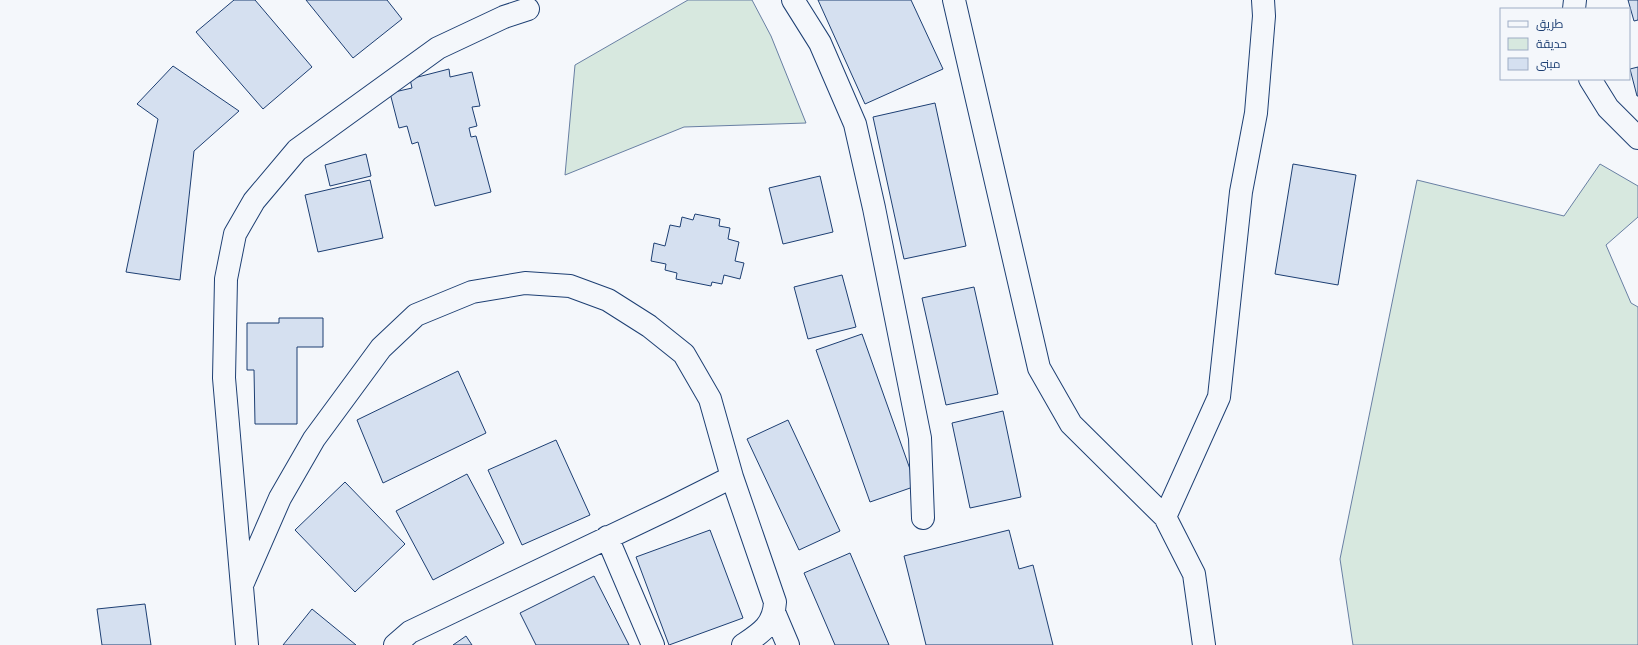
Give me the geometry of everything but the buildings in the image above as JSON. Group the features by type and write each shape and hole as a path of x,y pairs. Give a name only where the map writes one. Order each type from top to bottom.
{"street":[{"path":"793,0 820,43 855,124 876,216 920,438 923,518"},
{"path":"954,0 1039,368 1071,424 1165,517 1194,574 1204,645"},
{"path":"1165,517 1219,397 1241,192 1256,113 1264,16 1263,0"},
{"path":"248,645 224,378 226,279 235,234 254,201 297,150 438,48 504,17 528,9"},
{"path":"1591,80 1608,108 1638,138"},
{"path":"242,585 280,498 314,439 381,348 416,315 472,292 525,283 570,286 608,300 649,326 684,354 710,399 732,477 775,602 774,612 768,626 743,645"},
{"path":"395,645 410,632 732,477"},
{"path":"607,537 653,645"},
{"path":"774,612 788,645"}],"green space":[{"path":"688,0 752,0 771,36 806,123 684,127 565,175 575,65"},
{"path":"1600,164 1638,186 1638,217 1606,245 1631,303 1638,307 1638,645 1353,645 1340,559 1417,180 1564,216"}]}
